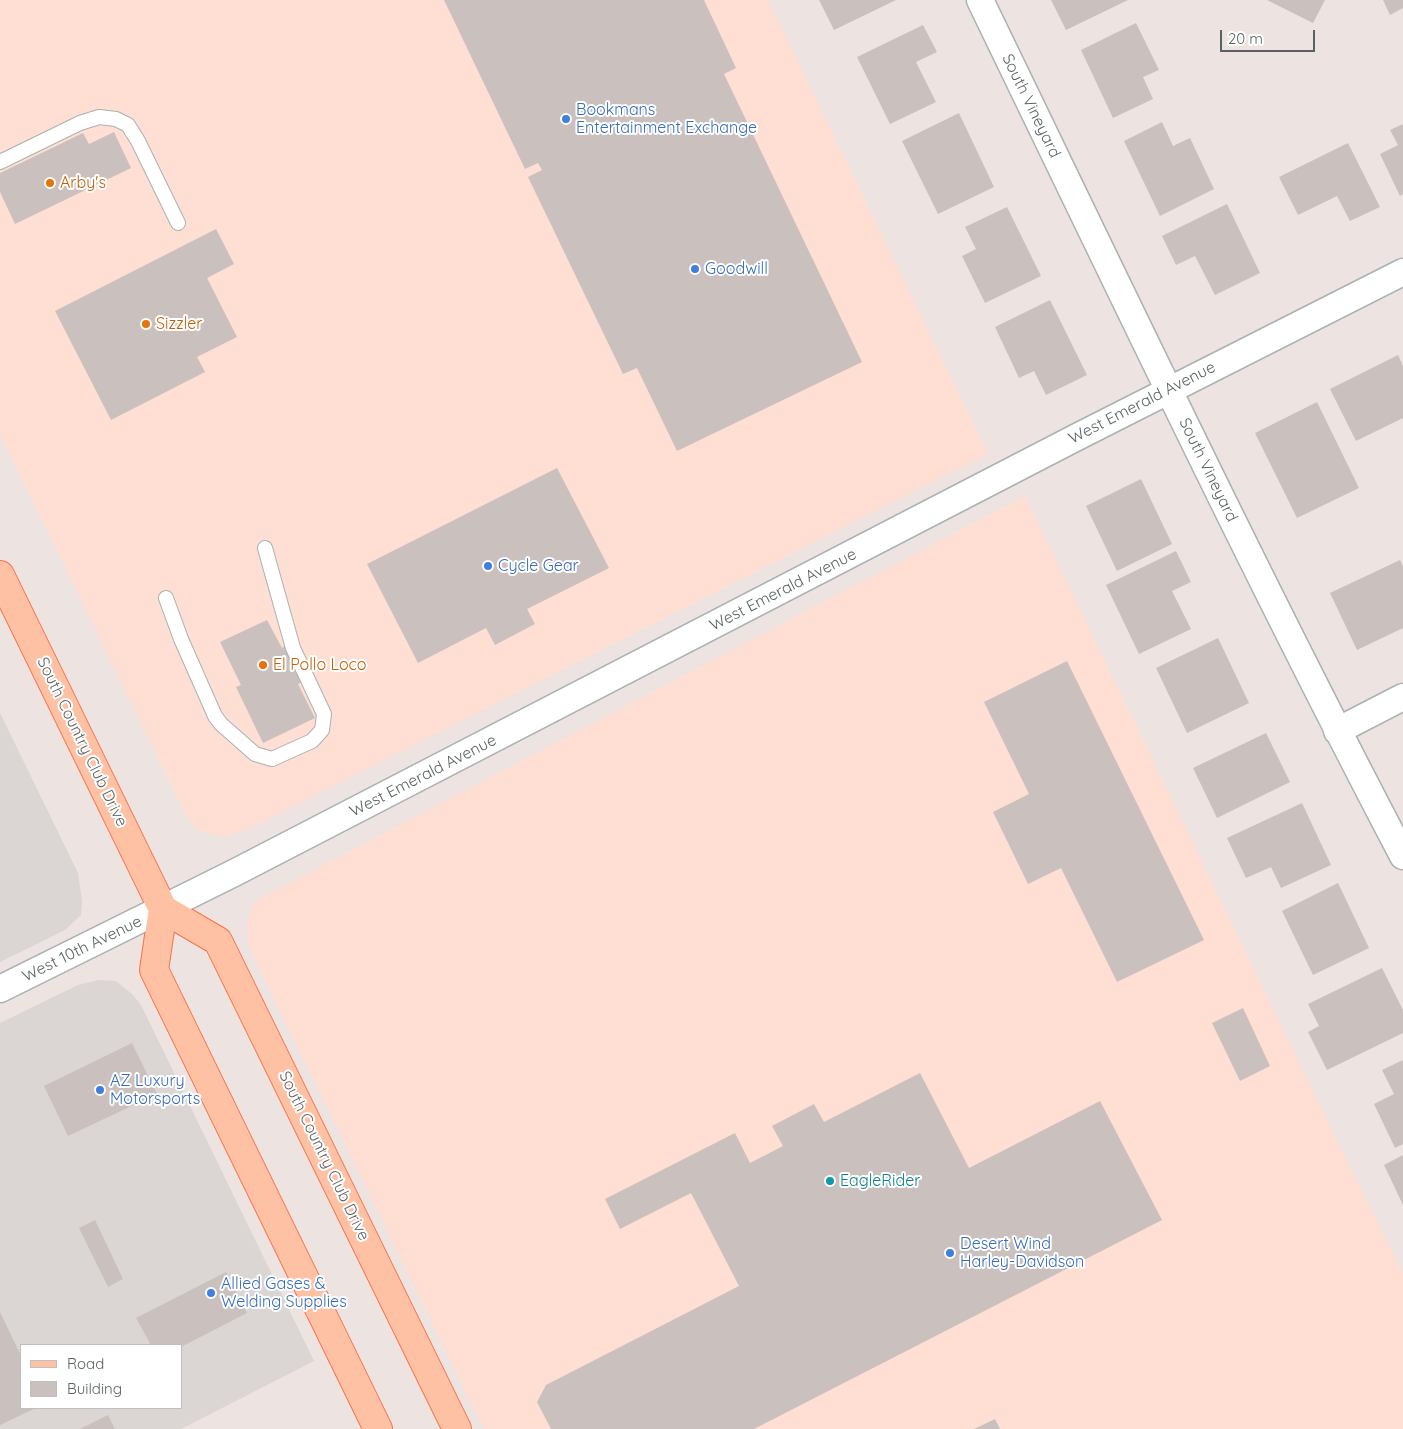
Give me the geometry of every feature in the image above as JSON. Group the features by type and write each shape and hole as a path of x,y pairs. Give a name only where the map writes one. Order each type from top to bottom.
{"main road":[{"name":"South Country Club Drive","path":"0,575 163,909 218,941 457,1429"},
{"path":"163,909 154,970 378,1429"}],"street":[{"name":"South Vineyard","path":"980,0 1169,390 1338,731 1403,856"},
{"name":"West Emerald Avenue","path":"163,909 1076,437 1403,272"},
{"path":"1338,731 1403,697"},
{"name":"West 10th Avenue","path":"0,989 163,909"}],"lane":[{"path":"0,162 80,123 99,117 116,118 128,126 138,142 178,223"},
{"path":"166,598 180,638 215,716 221,724 255,754 272,759 312,741 322,730 324,714 293,648 265,548"}],"shaded area":[{"path":"0,0 768,0 988,454 250,828 227,836 217,836 199,831 187,817 0,434"},
{"path":"1025,496 1338,1143 1403,1273 1403,1429 484,1429 255,960 247,941 247,928 251,908 259,899"},
{"path":"0,713 78,873 82,901 81,915 65,930 0,962"},
{"path":"99,980 116,981 132,994 141,1005 314,1361 181,1429 0,1429 0,1023 78,985"}],"building":[{"name":"Goodwill","path":"444,0 704,0 736,68 724,74 862,362 677,451 637,368 623,374 528,177 542,170 538,163 525,169"},
{"path":"819,0 896,0 834,30"},
{"path":"1051,0 1128,0 1066,30"},
{"path":"1267,0 1325,0 1313,23"},
{"path":"1383,0 1403,0 1403,8 1390,15"},
{"path":"1136,23 1159,70 1143,77 1153,99 1113,118 1081,50"},
{"path":"923,25 937,52 916,62 936,102 890,124 857,57"},
{"path":"959,113 994,187 938,214 902,141"},
{"path":"1162,122 1173,146 1190,138 1214,189 1160,216 1124,141"},
{"path":"1403,124 1403,194 1400,196 1380,154 1398,145 1390,130"},
{"name":"Arby's","path":"114,132 131,168 15,224 0,192 0,173 83,133 89,144"},
{"path":"1348,143 1380,207 1350,221 1337,196 1298,215 1279,177"},
{"path":"1227,204 1260,273 1215,295 1195,256 1176,265 1162,236"},
{"path":"1007,207 1041,276 985,303 962,256 976,249 965,227"},
{"name":"Sizzler","path":"216,229 234,264 207,278 237,337 197,357 205,372 111,420 55,311"},
{"path":"1050,300 1087,375 1046,395 1034,371 1019,378 995,327"},
{"path":"1398,355 1403,366 1403,418 1356,441 1330,389"},
{"path":"1317,402 1359,488 1297,518 1255,433"},
{"name":"Cycle Gear","path":"557,468 609,568 527,609 535,624 495,645 486,628 418,663 367,564"},
{"path":"1141,479 1172,544 1117,571 1086,506"},
{"path":"1176,551 1191,582 1172,591 1191,629 1139,654 1106,585"},
{"path":"1400,560 1403,566 1403,628 1357,650 1330,593"},
{"name":"El Pollo Loco","path":"267,620 282,648 285,646 302,682 298,684 315,718 263,743 236,687 241,685 220,642"},
{"path":"1218,638 1249,703 1187,733 1156,668"},
{"path":"1067,661 1204,940 1117,982 1061,868 1028,884 993,812 1029,794 984,702"},
{"path":"1266,733 1290,782 1217,818 1193,768"},
{"path":"1302,803 1331,865 1281,888 1271,867 1246,878 1227,838"},
{"path":"1338,883 1369,948 1313,975 1282,911"},
{"path":"1382,968 1403,1010 1403,1033 1327,1070 1308,1032 1319,1026 1308,1004"},
{"path":"1243,1008 1270,1066 1240,1081 1212,1023"},
{"name":"AZ Luxury Motorsports","path":"132,1043 157,1094 68,1136 44,1086"},
{"path":"1403,1060 1403,1144 1395,1148 1374,1104 1394,1094 1382,1070"},
{"name":"Desert Wind Harley-Davidson","path":"920,1073 969,1168 1100,1101 1162,1220 754,1429 551,1429 537,1402 546,1385 739,1286 691,1193 620,1229 605,1199 735,1133 750,1163 783,1146 772,1126 814,1104 824,1122"},
{"path":"1403,1155 1403,1205 1384,1165"},
{"path":"95,1220 123,1279 108,1287 79,1228"},
{"name":"Allied Gases & Welding Supplies","path":"226,1272 247,1313 182,1346 182,1344 150,1344 136,1318"},
{"path":"0,1312 20,1354 20,1409 34,1409 0,1425"},
{"path":"108,1415 115,1429 80,1429"},
{"path":"995,1419 1000,1429 974,1429"}],"place":[{"name":"Bookmans Entertainment Exchange","path":"566,119"},
{"name":"Arby's","path":"50,183"},
{"name":"Goodwill","path":"695,269"},
{"name":"Sizzler","path":"146,324"},
{"name":"Cycle Gear","path":"488,566"},
{"name":"El Pollo Loco","path":"263,665"},
{"name":"AZ Luxury Motorsports","path":"100,1090"},
{"name":"EagleRider","path":"830,1181"},
{"name":"Desert Wind Harley-Davidson","path":"950,1253"},
{"name":"Allied Gases & Welding Supplies","path":"211,1293"}]}
